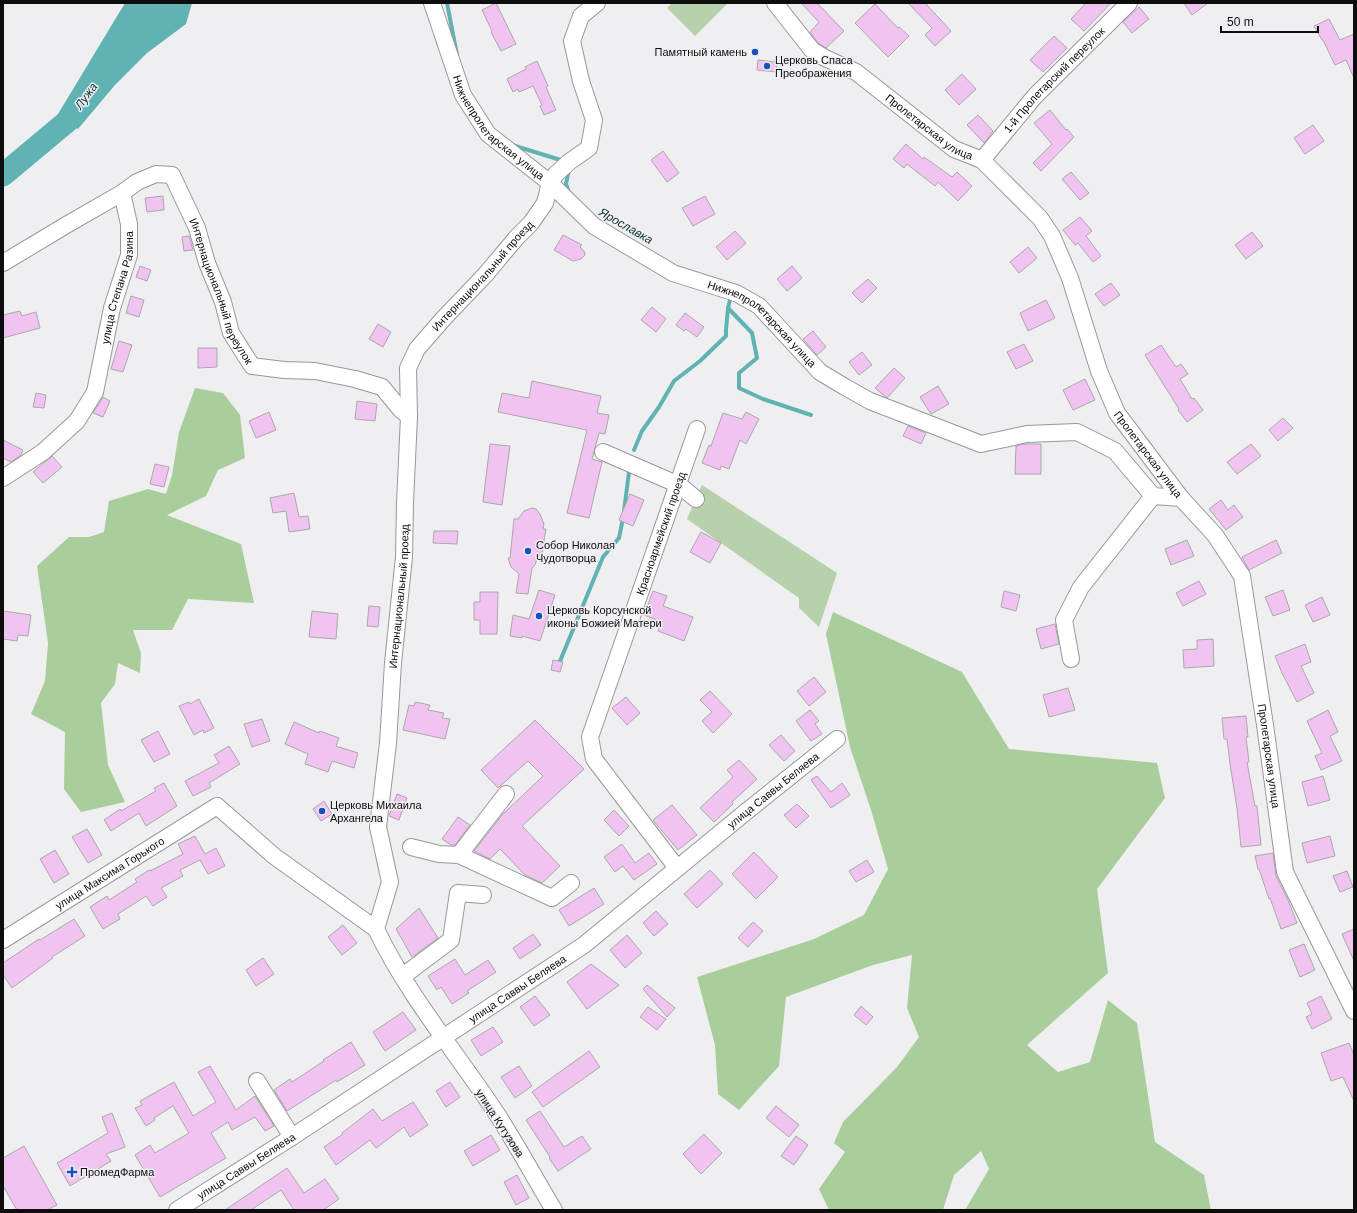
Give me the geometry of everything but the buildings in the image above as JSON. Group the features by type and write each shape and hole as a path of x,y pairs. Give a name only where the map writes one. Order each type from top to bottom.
{"street":[{"name":"Нижнепролетарская улица","path":"432,3 460,88 467,102 488,134 550,183 594,226 673,274 736,292 759,306 820,372 845,388 870,401 980,444 1027,434 1077,432 1115,451 1153,496"},
{"path":"550,183 556,174 567,164 590,148 594,120 581,81 572,41 581,16 597,3"},
{"name":"Пролетарская улица","path":"775,3 812,50 825,58 856,72 954,149 982,160 1040,218 1052,236 1070,278 1099,371 1117,413 1181,498 1215,535 1242,576 1286,872 1354,1011"},
{"name":"1-й Пролетарский переулок","path":"982,160 1035,96 1129,3"},
{"name":"Интернациональный переулок","path":"122,194 137,182 156,174 172,175 197,228 207,262 223,302 231,333 252,366 284,370 315,371 355,379 382,387 401,410 409,416"},
{"name":"Интернациональный проезд","path":"376,929 390,882 378,827 388,743 393,663 404,557 409,416 408,368 417,349 531,223 545,203 550,183"},
{"path":"3,263 122,194"},
{"name":"улица Степана Разина","path":"3,478 43,452 77,421 95,392 112,308 130,255 129,224 122,194"},
{"name":"Красноармейский проезд","path":"677,868 594,759 590,737 679,485 697,429"},
{"path":"603,452 679,485 696,499"},
{"path":"1071,659 1064,620 1081,587 1153,496 1181,498"},
{"name":"улица Саввы Беляева","path":"177,1210 561,962 584,945 837,738"},
{"path":"459,855 506,794"},
{"name":"улица Максима Горького","path":"3,940 217,806 274,856 376,929"},
{"path":"411,847 439,854 459,855 552,898 571,883"},
{"path":"403,976 451,940 458,893 483,894"},
{"path":"376,929 385,948 442,1038"},
{"name":"улица Кутузова","path":"442,1038 495,1111 554,1210"},
{"path":"257,1081 292,1137"}],"green space":[{"path":"672,3 728,3 695,36 667,8"},
{"path":"195,388 223,393 240,415 245,458 218,470 206,496 167,515 241,544 254,603 188,599 172,630 133,630 141,653 140,673 118,663 115,684 101,703 108,765 125,802 81,812 64,789 65,732 31,714 45,681 48,643 37,566 69,537 89,537 104,532 109,501 148,489 166,494 172,475 179,432"},
{"path":"702,485 837,573 819,627 799,608 799,598 687,519"},
{"path":"833,612 962,672 1009,749 1157,763 1165,798 1097,889 1108,973 1027,1045 1058,1072 1090,1062 1108,1000 1137,1023 1155,1142 1204,1175 1211,1210 965,1210 989,1169 981,1151 954,1175 943,1210 829,1210 819,1189 845,1152 834,1143 843,1122 897,1067 919,1037 907,1008 912,955 873,965 786,997 779,1066 739,1110 718,1094 715,1045 697,977 814,939 864,915 888,869 871,810 850,747 826,634"}],"water":[{"path":"125,3 192,3 186,24 147,53 115,85 78,129 58,114"}],"waterway":[{"name":"Ярославка","path":"447,3 457,55"},
{"name":"Лужа","path":"3,175 70,119 86,96"},
{"name":"Ярославка","path":"512,145 564,161"},
{"name":"Ярославка","path":"569,169 566,184 570,195"},
{"name":"Ярославка","path":"731,296 728,308 752,333 757,358 739,373 739,388 763,399 811,415"},
{"path":"634,450 642,431 659,407 674,381 700,361 726,336 728,308"},
{"path":"624,511 629,472"},
{"path":"558,666 603,557 619,538 623,518"}],"place":[{"name":"Памятный камень","path":"755,52"},
{"name":"Церковь Спаса Преображения","path":"767,66"},
{"name":"Собор Николая Чудотворца","path":"528,551"},
{"name":"Церковь Корсунской иконы Божией Матери","path":"539,616"},
{"name":"Церковь Михаила Архангела","path":"322,811"},
{"name":"ПромедФарма","path":"72,1172"}]}
